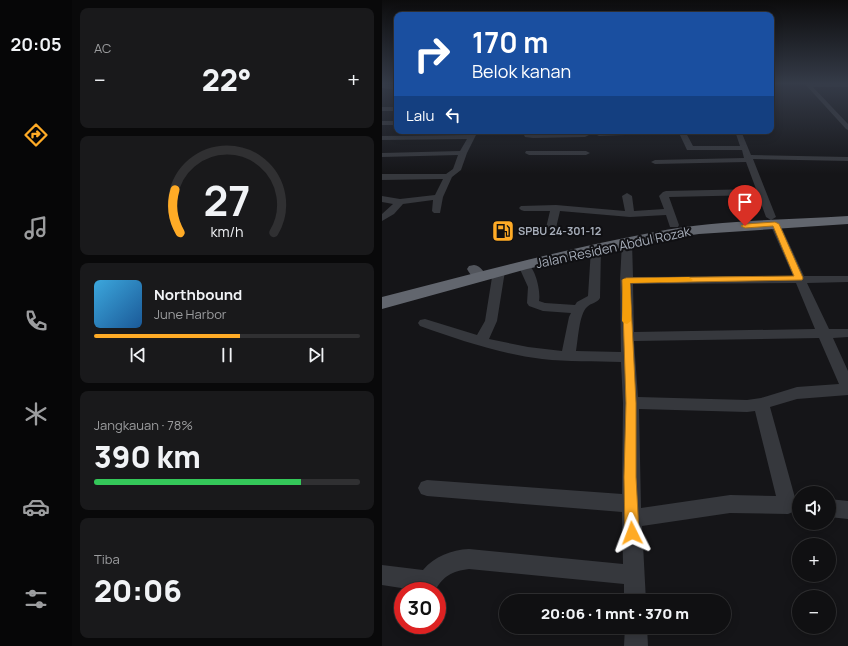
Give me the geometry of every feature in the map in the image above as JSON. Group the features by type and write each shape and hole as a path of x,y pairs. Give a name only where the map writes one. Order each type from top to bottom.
{"highway":[{"name":"Jalan Residen Abdul Rozak","path":"382,294 477,273 499,272 627,242 679,232 848,213"},
{"name":"Jalan Residen Abdul Rozak","path":"382,303 477,273 672,218 773,221 848,220"}],"street":[{"path":"835,114 848,128"},
{"path":"382,123 394,123"},
{"path":"382,138 474,134"},
{"path":"437,211 438,197 448,176 457,170 463,153 474,134"},
{"path":"528,134 586,147"},
{"path":"529,153 586,147 597,134"},
{"path":"683,134 690,148 745,148"},
{"path":"631,403 713,406 761,404 797,393 848,388 773,221 739,134"},
{"path":"538,144 539,136"},
{"path":"382,154 463,153"},
{"path":"655,162 749,159 848,159"},
{"path":"382,177 448,176"},
{"path":"524,208 556,208 672,218 664,196 670,193 761,192"},
{"path":"627,196 630,214"},
{"path":"382,199 400,202 438,197"},
{"path":"382,218 391,212 400,202"},
{"path":"551,228 556,208"},
{"path":"627,242 627,337 631,403 631,511 635,594"},
{"path":"568,356 575,317 583,303 591,301 594,298 596,249"},
{"path":"524,265 534,284 533,303 543,307 579,309"},
{"path":"481,341 491,321 499,272"},
{"path":"626,280 799,278 848,279"},
{"path":"425,323 481,341 529,353 568,356 629,357"},
{"path":"627,337 823,332 848,333"},
{"path":"761,404 792,499"},
{"path":"427,488 631,511 683,510 730,504 792,505"},
{"path":"836,509 848,510"},
{"path":"429,582 441,566 454,560 469,559 634,575"},
{"path":"382,576 408,582"},
{"path":"636,634 636,646"}],"slow traffic":[{"path":"627,321 626,280 689,280"}],"place":[{"name":"SPBU 24-301-12","path":"503,231"}],"route":[{"path":"632,533 630,477 631,403 627,337 626,280 799,278 775,224 745,226"}]}
